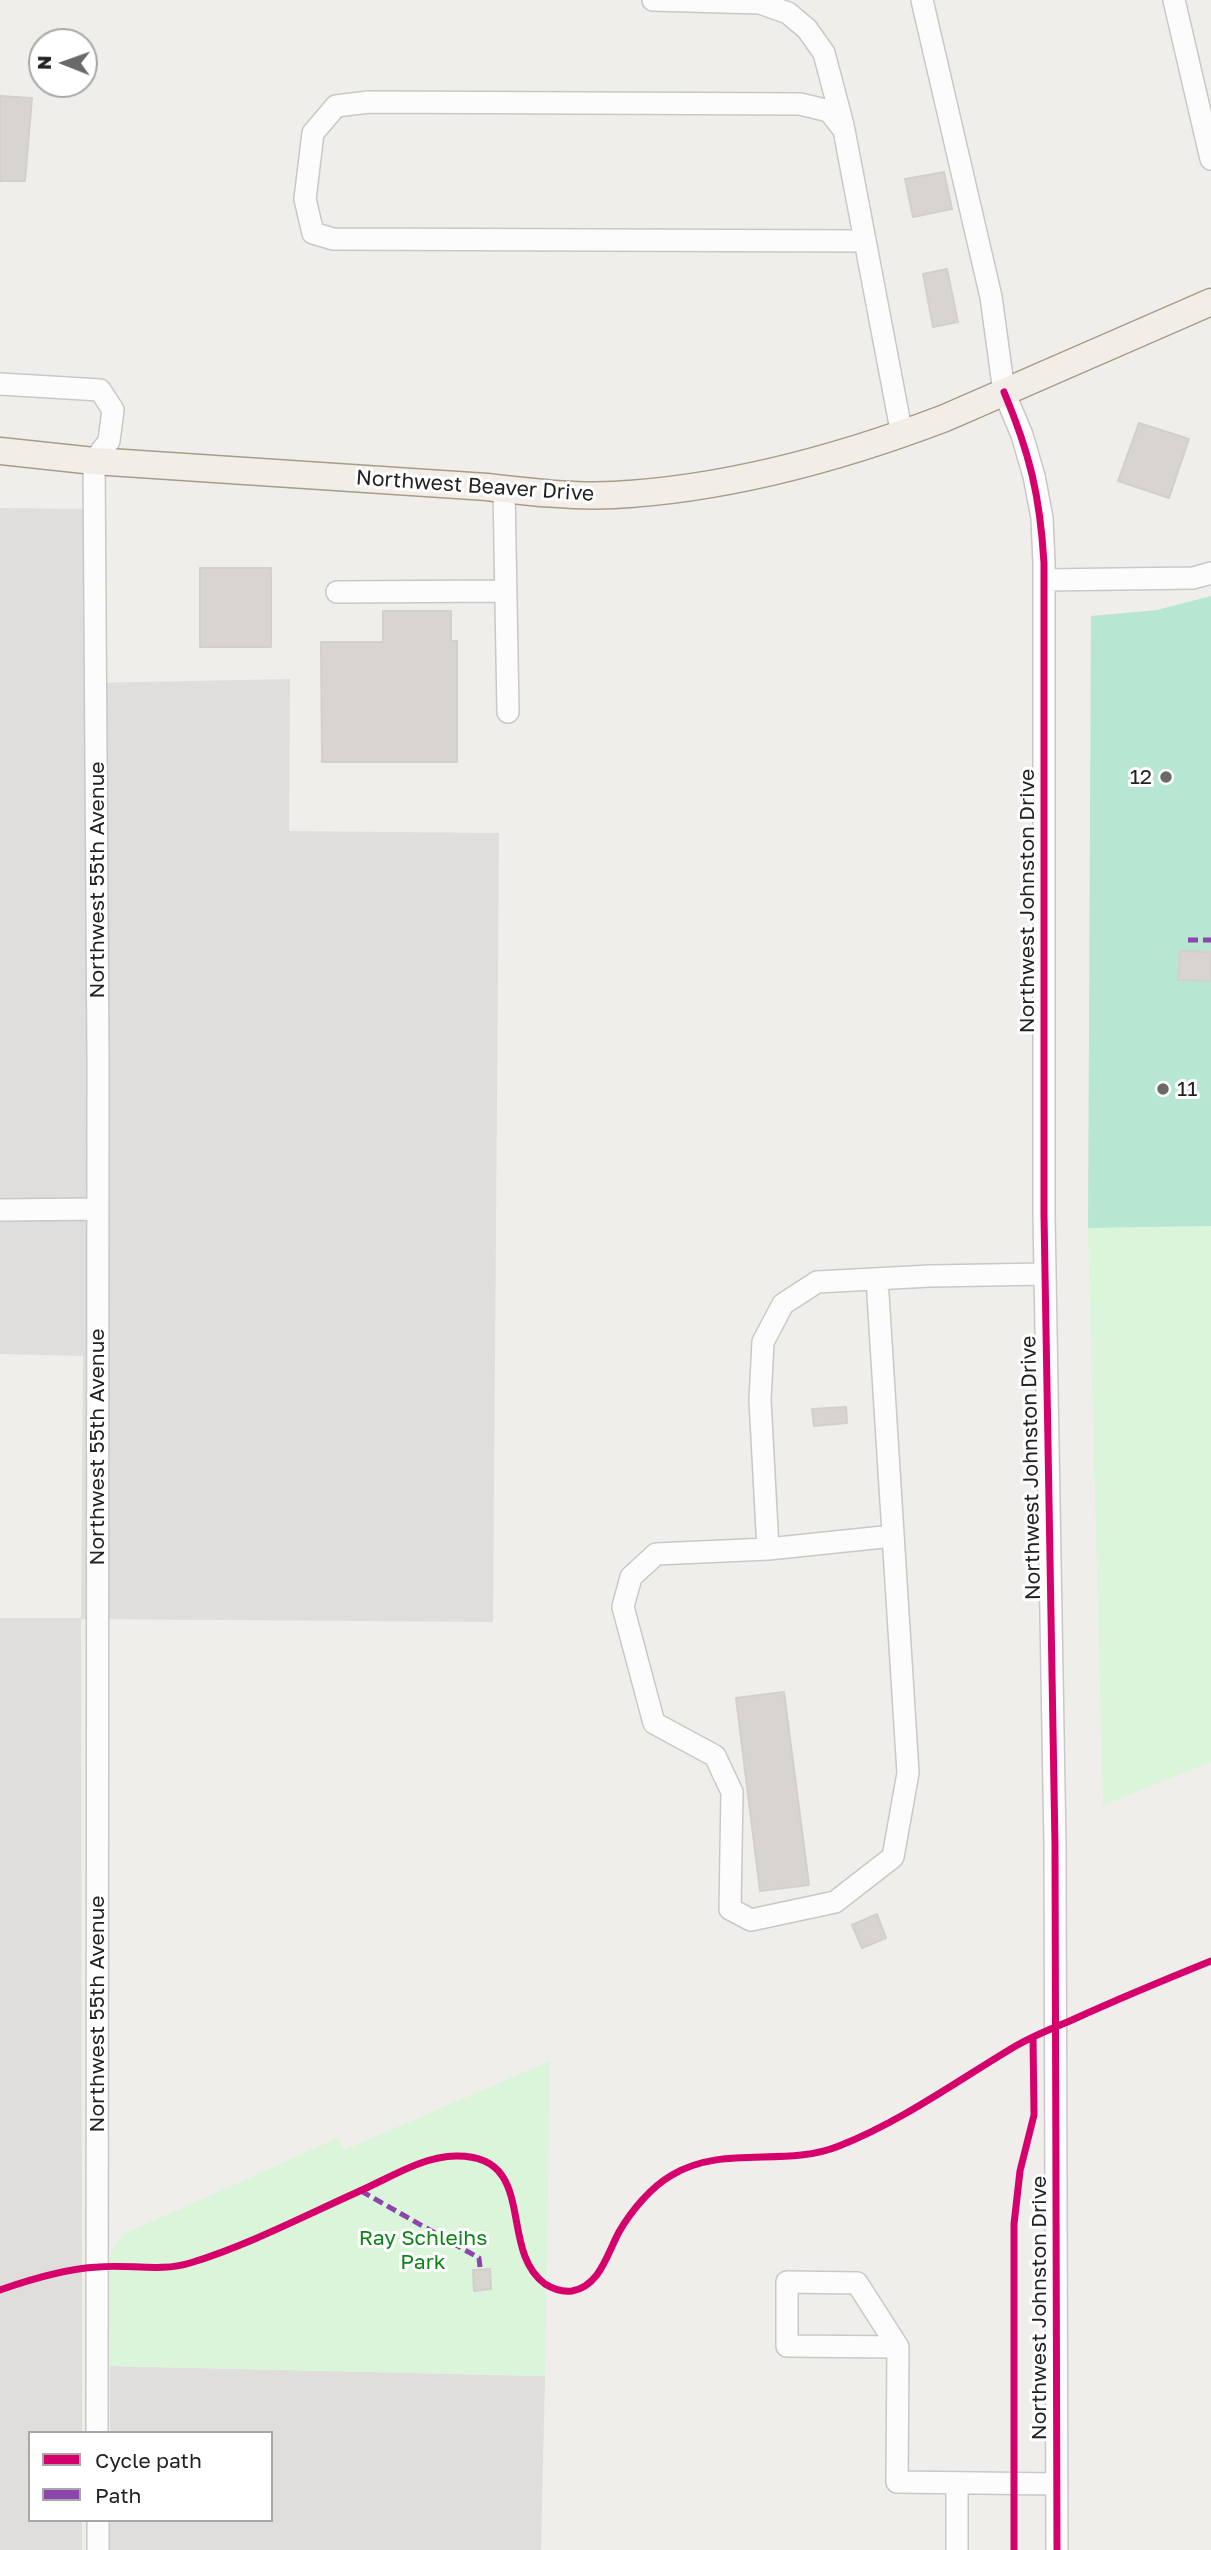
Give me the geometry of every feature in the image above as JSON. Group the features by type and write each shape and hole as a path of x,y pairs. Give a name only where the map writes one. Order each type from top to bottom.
{"main road":[{"name":"Northwest Beaver Drive","path":"0,451 94,461 504,489 550,495 613,495 680,489 789,468 902,435 1211,302"}],"street":[{"path":"653,0 760,3 788,13 807,29 824,53 844,130 902,435"},
{"name":"Northwest Johnston Drive","path":"922,0 991,297 1004,392 1022,435 1042,518 1045,1274 1055,1858 1057,2550"},
{"path":"1174,0 1211,159"},
{"path":"844,130 829,111 800,104 369,102 335,106 313,133 305,199 313,233 333,239 864,241"},
{"path":"0,384 100,390 113,410 109,441 94,461"},
{"name":"Northwest 55th Avenue","path":"94,461 98,1209 97,2431"},
{"path":"504,489 508,712"},
{"path":"1044,580 1193,578 1211,573"},
{"path":"337,592 506,591"},
{"path":"0,1210 98,1209"},
{"path":"768,1549 761,1400 762,1342 783,1304 817,1282 1045,1274"},
{"path":"877,1279 894,1536 908,1773 893,1857 835,1902 751,1920 730,1909 732,1792 715,1756 654,1723 623,1606 631,1577 656,1554 768,1549 894,1536"},
{"path":"898,2347 786,2346 787,2282 857,2283 898,2347 897,2482 1057,2484"},
{"path":"957,2483 957,2550"},
{"path":"98,2522 98,2550"}],"shaded area":[{"path":"0,508 90,509 89,683 290,679 289,831 499,833 493,1622 81,1619 82,2431 28,2431 28,2522 82,2522 82,2550 0,2550 0,1618 81,1618 83,1356 0,1354"},
{"path":"110,2366 545,2376 541,2550 110,2550 110,2522 273,2522 273,2431 110,2431"}],"green space":[{"path":"1211,596 1211,1226 1088,1228 1091,616 1157,610"},
{"path":"1211,1226 1211,1762 1103,1805 1088,1228"},
{"name":"Ray Schleihs Park","path":"550,2061 545,2376 110,2366 109,2261 114,2247 124,2234 338,2138 344,2150"}],"building":[{"path":"0,96 32,98 25,181 0,181"},
{"path":"944,172 952,209 913,217 905,179"},
{"path":"947,269 958,322 933,327 923,274"},
{"path":"1139,423 1189,439 1169,498 1118,481"},
{"path":"200,568 271,568 271,647 200,647"},
{"path":"383,611 451,611 451,641 457,641 457,762 322,762 321,642 383,642"},
{"path":"1180,951 1211,952 1211,981 1178,980"},
{"path":"846,1407 847,1423 814,1426 812,1409"},
{"path":"784,1692 809,1885 760,1891 736,1698"},
{"path":"877,1914 886,1938 862,1948 852,1925"},
{"path":"490,2269 491,2289 474,2291 473,2270"}],"marked path":[{"path":"1188,940 1211,940"},
{"path":"361,2191 479,2258 480,2267"}],"cycle path":[{"path":"1004,392 1021,435 1032,476 1040,517 1044,563 1044,1215 1055,1845 1057,2550"},
{"path":"0,2290 36,2278 85,2268 168,2267 190,2263 256,2239 408,2168 432,2159 456,2156 482,2160 498,2171 508,2187 523,2249 531,2268 548,2286 572,2291 582,2288 596,2276 629,2216 649,2193 672,2175 712,2160 797,2155 839,2146 907,2113 1028,2039 1211,1961"},
{"path":"1014,2550 1014,2224 1020,2171 1034,2115 1033,2037"}],"place":[{"name":"12","path":"1166,777"},
{"name":"11","path":"1163,1089"}]}
